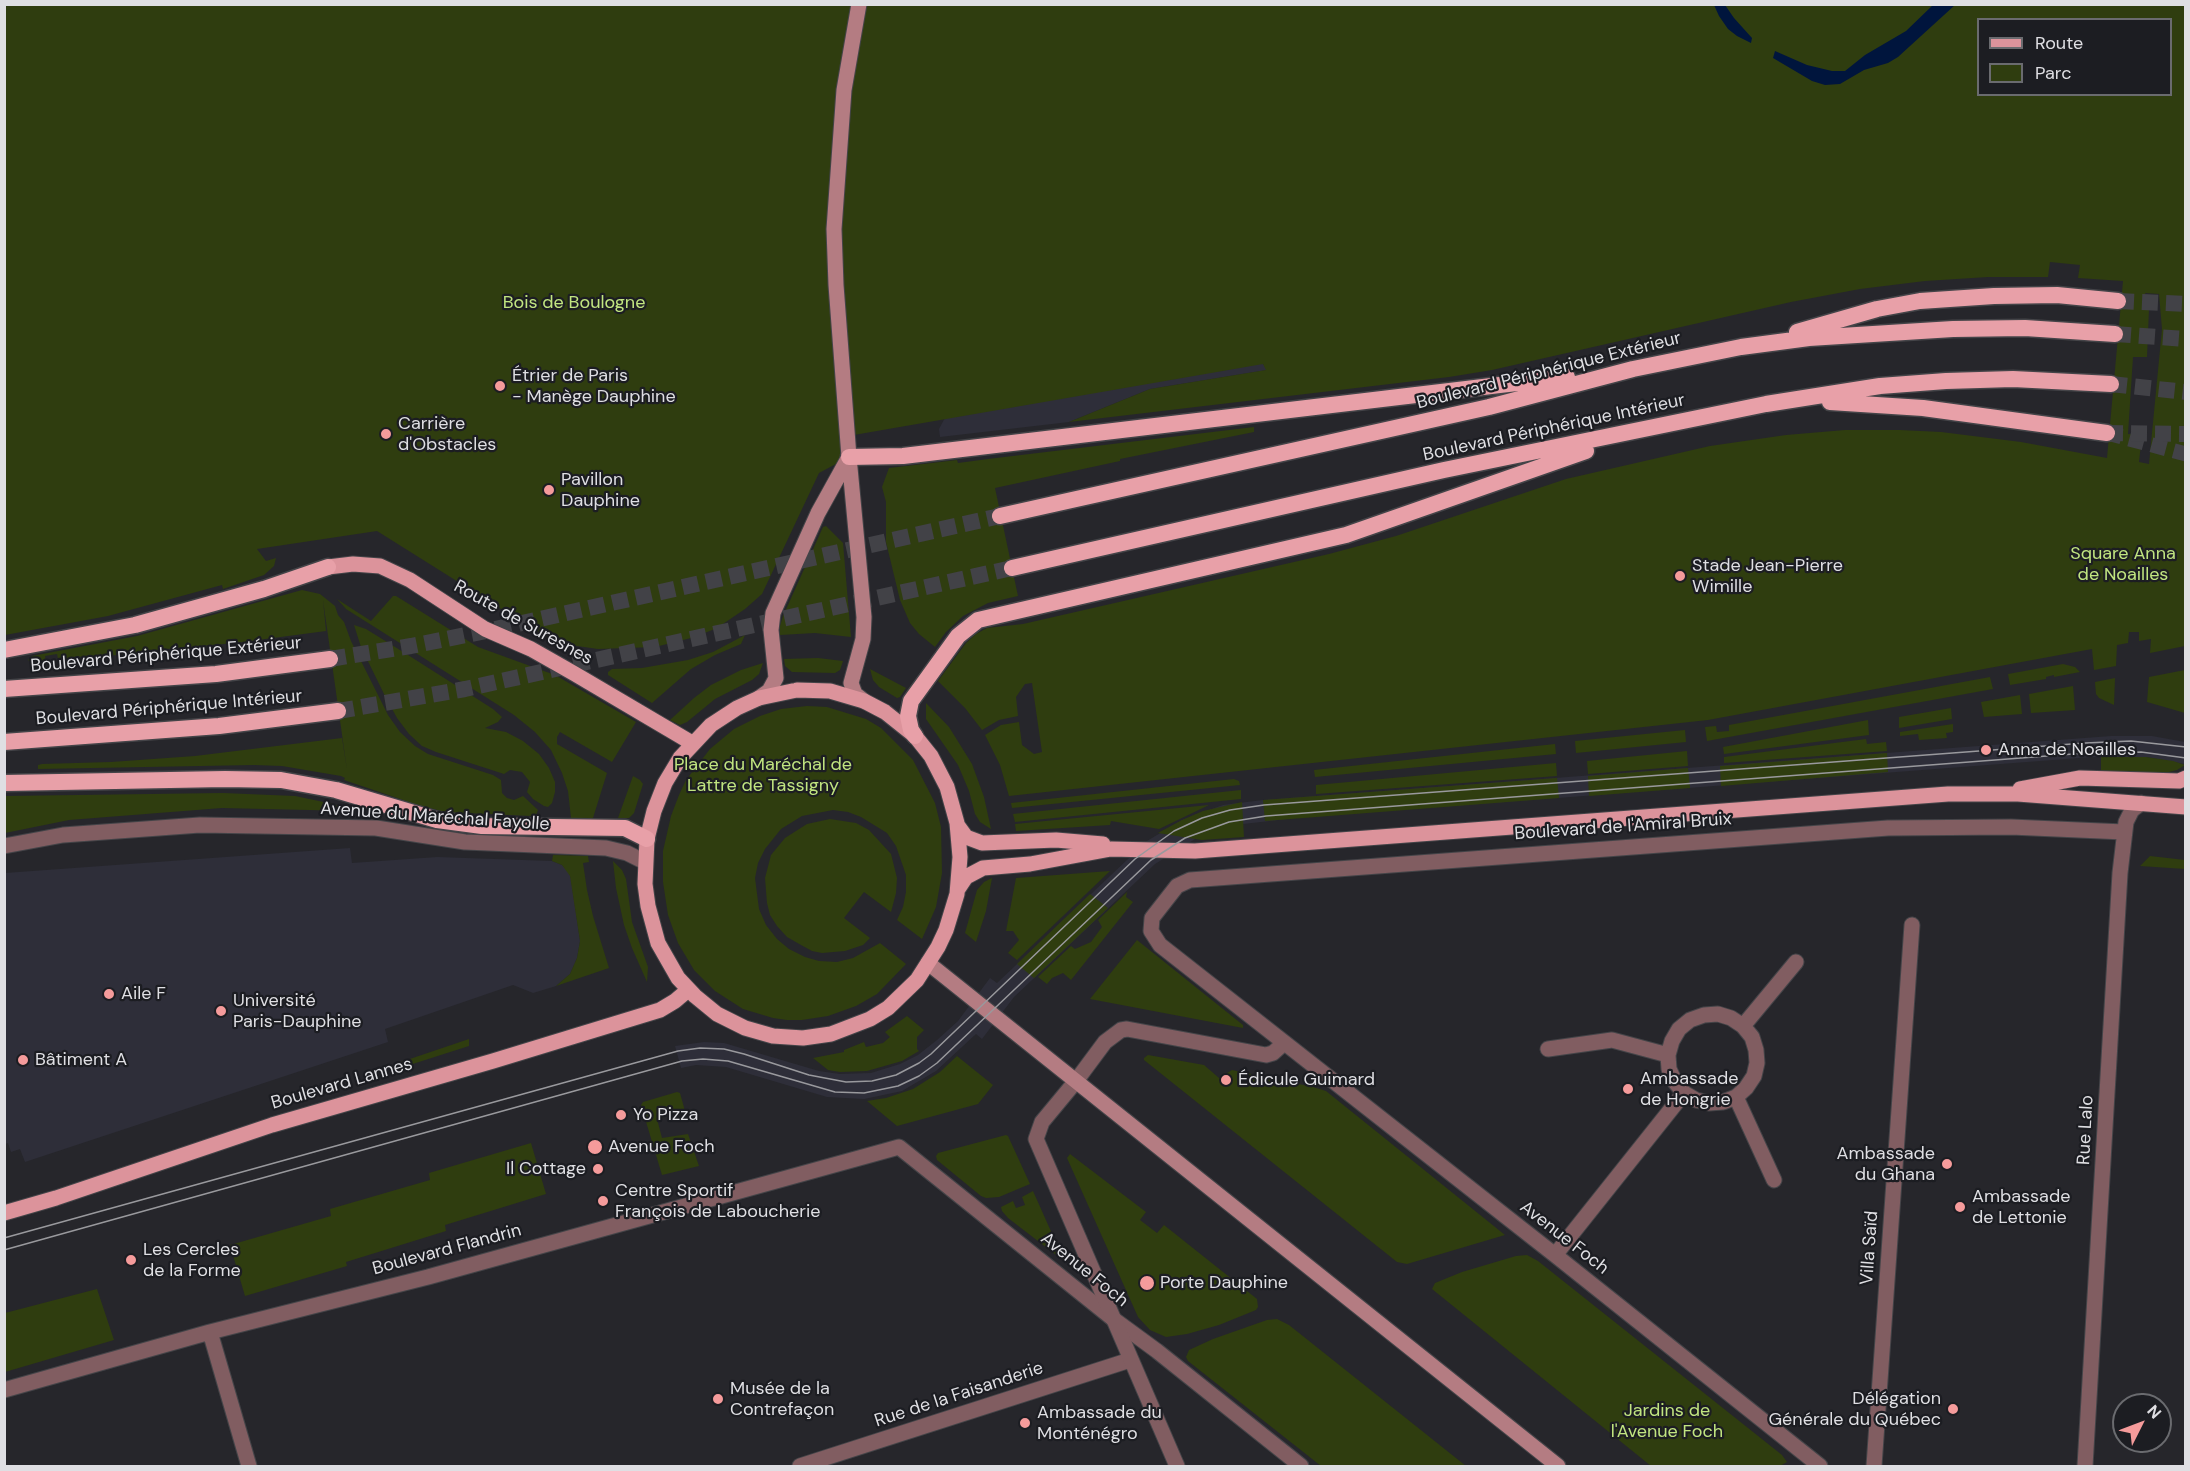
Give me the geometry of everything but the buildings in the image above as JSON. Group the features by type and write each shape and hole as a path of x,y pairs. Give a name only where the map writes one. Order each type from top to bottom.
{"highway":[{"path":"1741,346 1793,334 1877,309 1920,301 1994,296 2057,296 2118,301"},
{"name":"Boulevard Périphérique Extérieur","path":"1000,516 1489,407 1633,369 1741,346 1809,338 1953,329 2025,328 2115,334"},
{"path":"849,457 926,453 1633,369"},
{"name":"Boulevard Périphérique Intérieur","path":"1012,568 1444,470 1766,404 1880,386 1946,381 2013,379 2111,384"},
{"path":"1766,404 1812,401 1900,406 2107,433"},
{"path":"915,736 908,716 911,701 958,636 978,620 1346,535 1648,429"},
{"path":"4,650 135,625 264,589 328,567"},
{"name":"Boulevard Périphérique Extérieur","path":"4,689 216,674 330,658"},
{"name":"Boulevard Périphérique Intérieur","path":"4,742 219,726 338,711"},
{"path":"4,783 281,780 336,790 446,822 482,826 625,828 647,839"}],"main road":[{"path":"859,4 844,90 834,229 849,457 864,625 863,639 851,683 855,694 864,701"},
{"path":"759,698 786,691 813,690 845,694 890,715 915,736 931,756 950,795 957,823 960,857 958,889 946,930 928,963 903,995 888,1008 851,1028 817,1036 788,1037 759,1033 717,1014 688,990 670,966 658,943 648,906 645,862 647,839 654,811 675,765 692,743 723,716 769,691 776,678 771,630 773,613 818,513 849,457"},
{"name":"Route de Suresnes","path":"328,567 353,564 380,566 410,580 484,628 531,649 692,743"},
{"name":"Boulevard de l'Amiral Bruix","path":"1990,793 2080,778 2183,780"},
{"name":"Boulevard de l'Amiral Bruix","path":"957,823 966,837 982,843 1056,840 1195,851 1897,797 1990,793 2186,807"},
{"name":"Boulevard de l'Amiral Bruix","path":"958,889 966,877 983,868 1030,864 1111,849 1138,848"},
{"path":"928,963 1558,1467"},
{"name":"Boulevard Lannes","path":"4,1213 56,1198 272,1125 660,1010 688,990"}],"street":[{"name":"Rue Lalo","path":"2085,1467 2124,832 2128,816 2141,803"},
{"name":"Avenue du Maréchal Fayolle","path":"4,846 63,835 201,825 376,828 465,842 606,848 627,853 645,862"},
{"name":"Boulevard de l'Amiral Bruix","path":"1150,927 1154,914 1173,890 1181,883 1190,880 1867,829 2011,827 2124,832"},
{"name":"Villa Saïd","path":"1874,1467 1912,925"},
{"name":"Avenue Foch","path":"1150,927 1160,945 1555,1255 1820,1467"},
{"path":"1743,1026 1796,962"},
{"path":"1718,1014 1731,1018 1743,1026 1752,1036 1757,1063 1754,1077 1746,1088 1736,1097 1723,1102 1709,1103 1696,1100 1684,1093 1675,1082 1668,1055 1679,1029 1697,1017 1718,1014"},
{"path":"1177,1467 1036,1138 1042,1122 1105,1042 1121,1030 1126,1029 1266,1055 1273,1053 1284,1043"},
{"path":"1548,1049 1612,1040 1668,1055"},
{"path":"1555,1255 1684,1093"},
{"path":"1736,1097 1774,1180"},
{"name":"Avenue Foch","path":"899,1147 1301,1467"},
{"name":"Boulevard Flandrin","path":"4,1390 210,1332 428,1277 899,1147"},
{"path":"210,1332 249,1467"},
{"name":"Rue de la Faisanderie","path":"800,1467 1130,1360"}],"shaded area":[{"path":"1199,260 1267,370 1150,389 1069,422 940,437 939,429 947,414"},
{"path":"2111,736 2152,736 2185,742 2185,764 2146,757 2092,757 1243,824 1195,839 1155,864 1014,997 982,1039 976,1034 936,1071 902,1091 864,1099 827,1097 726,1067 696,1065 681,1068 675,1046 704,1042 724,1043 819,1071 840,1074 871,1073 900,1064 918,1055 937,1040 958,1021 990,978 997,983 1147,841 1182,820 1223,805 1263,800"},
{"name":"Université Paris-Dauphine","path":"350,848 352,863 437,857 552,861 562,865 569,872 571,879 580,941 577,958 570,974 556,986 533,993 513,985 385,1029 388,1042 25,1162 20,1149 11,1152 8,1143 5,1144 5,873"}],"green space":[{"name":"Bois de Boulogne","path":"4,5 2185,5 2185,646 2150,653 2151,639 2139,641 2139,632 2129,632 2128,643 2117,645 2116,666 2094,670 2092,649 1708,720 1009,796 1000,765 985,735 1001,725 1019,722 1022,745 1034,754 1042,752 1032,683 1025,684 1016,697 1018,716 999,720 982,730 965,708 938,681 966,643 987,628 1023,624 1329,554 1396,536 1566,479 1710,446 1786,435 1845,430 1900,430 1941,432 2021,442 2107,458 2123,281 2078,278 2080,265 2050,262 2048,277 1988,277 1925,281 1860,289 1791,302 1492,370 1449,377 1069,422 1150,389 1266,370 1263,364 848,436 849,457 819,473 762,594 717,628 695,637 655,647 598,649 570,645 546,637 377,531 257,549 266,561 276,558 274,566 264,575 223,589 222,585 108,616 5,635","holes":["2145,293 2159,294 2162,329 2149,464 2139,462 2142,435 2128,434 2133,357 2147,357 2149,309"]},
{"path":"1254,427 1254,432 1120,459 1120,461 995,488 1018,596 988,603 963,616 946,632 935,647 910,623 900,600 886,542 886,502 882,487 889,468 957,460 958,463"},
{"path":"826,526 843,543 851,637 815,633 780,635 783,616 823,527"},
{"path":"302,590 320,594 335,606 388,715 400,732 428,754 493,775 501,780 502,793 507,798 514,800 523,796 538,810 536,815 445,812 344,780 345,778 341,776 282,766 38,769 38,765 42,764 195,756 342,738 347,770 323,600 326,631 235,643 144,651 144,654 73,657 72,661 66,661 66,658 58,659 57,654 45,656 46,662 32,663 28,660 32,656 137,636"},
{"path":"393,596 478,647 555,675 636,722 612,762 560,732 557,737 557,744 607,773 593,818 571,818 568,791 562,773 551,750 535,732 514,715 346,609 337,599 371,621"},
{"path":"354,625 366,629 408,655 502,717 498,722 485,728 506,732 523,741 539,754 555,782 552,803 548,807 533,799 527,792 530,782 522,772 510,770 504,774 422,746 397,718 361,647"},
{"path":"745,635 741,644 691,669 652,703 608,675 612,669 642,668 688,660 713,652"},
{"path":"818,658 843,661 840,670 835,673 792,672 785,666 784,659"},
{"path":"763,663 759,674 752,680 715,699 687,722 680,725 670,720 711,685 741,670"},
{"path":"2063,664 2075,667 2080,672 2010,685 2008,674"},
{"path":"870,669 906,688 900,697 897,698 879,687 873,680"},
{"path":"2185,670 2185,713 2147,702 2149,677"},
{"path":"1990,677 1993,689 1707,741 1705,727 1716,726 1717,732 1729,731 1729,725"},
{"path":"2115,678 2114,705 2099,698 2096,694 2095,682"},
{"path":"2073,686 2075,710 2031,713 2029,694"},
{"path":"2020,695 2022,714 1984,717 1981,702"},
{"path":"926,703 949,727 972,764 984,797 991,829 980,822 975,814 969,791 958,765 926,719"},
{"name":"Place du Maréchal de Lattre de Tassigny","path":"807,706 827,707 866,719 881,728 913,760 935,803 941,827 942,873 936,907 922,939 897,920 906,892 906,875 896,846 887,833 861,817 833,810 802,816 781,829 765,849 758,863 755,878 759,909 766,925 777,939 789,949 805,957 837,962 853,958 880,943 906,964 877,994 856,1006 828,1016 787,1020 743,1009 715,991 694,970 678,943 668,915 663,882 663,851 671,816 679,795 686,780 710,749 734,729 760,716 781,709"},
{"path":"1951,708 1952,719 1899,728 1899,717"},
{"path":"1868,720 1869,735 1724,754 1723,747"},
{"path":"1953,724 1953,732 1946,733 1947,738 1919,740 1918,734 1900,736 1900,732"},
{"path":"1685,730 1686,742 1576,753 1575,741"},
{"path":"1866,739 1867,744 1886,742 1887,751 1724,763 1724,757"},
{"path":"1555,744 1556,754 1315,777 1314,770"},
{"path":"1687,751 1688,766 1588,774 1587,761"},
{"path":"1887,753 1888,772 1721,786 1720,766"},
{"path":"2101,757 2146,757 2185,765 2165,773 2103,773 2101,772"},
{"path":"1556,763 1557,776 1316,794 1316,785"},
{"path":"1688,768 1690,788 1589,796 1588,776"},
{"path":"633,776 643,784 634,813 629,818 618,818"},
{"path":"1557,778 1559,798 1265,821 1263,800"},
{"path":"1234,779 1239,781 1240,785 1012,808 1011,803"},
{"path":"1241,790 1241,799 1015,822 1013,814"},
{"path":"223,793 295,796 333,804 352,811 222,808 69,820 5,833 5,796"},
{"path":"1242,802 1244,837 1202,840 1158,833 1203,811"},
{"path":"1209,805 1159,829 1111,821 1110,825 1016,831 1015,824"},
{"path":"830,819 856,823 869,830 891,854 897,878 891,912 864,892 844,918 870,938 863,945 845,951 822,953 812,951 787,937 777,926 770,915 767,903 765,878 771,855 785,838 807,824"},
{"path":"553,855 588,856 589,862 583,863 587,890 609,968 556,986 570,974 577,958 580,941 570,876 562,865 552,861"},
{"path":"2150,856 2185,860 2185,869 2140,866"},
{"path":"613,861 622,870 626,879 632,922 648,967 647,982 624,925"},
{"path":"1110,871 1017,960 1008,953 1019,940 1013,931 1006,931 1016,878"},
{"path":"992,878 986,911 976,942 965,933 977,890 984,882"},
{"path":"1127,892 1126,897 1133,902 1071,980 1063,973 1052,978 1047,984 1038,977 1071,946 1075,949 1091,942 1102,927 1098,920"},
{"path":"1090,894 1108,908 1034,978 1017,964"},
{"path":"1137,940 1243,1025 1243,1028 1090,999"},
{"path":"907,1016 924,1030 917,1037 919,1051 902,1061 867,1071 840,1072 828,1070 813,1058 844,1052 864,1042 866,1047 883,1043 890,1037 885,1032"},
{"path":"469,1039 469,1046 397,1069 395,1064"},
{"path":"1148,1055 1204,1065 1219,1078 1232,1070 1326,1091 1505,1235 1407,1264 1397,1262 1144,1060"},
{"path":"957,1056 993,1085 978,1104 897,1126 867,1101 886,1098 913,1089 940,1072"},
{"path":"680,1093 685,1111 657,1119 662,1138 688,1134 699,1166 662,1175 641,1105 643,1102"},
{"path":"1006,1135 1030,1184 999,1197 981,1196 937,1160 938,1153"},
{"path":"531,1143 546,1194 445,1225 446,1231 346,1262 347,1266 245,1296 230,1245 331,1216 330,1209 430,1180 429,1173"},
{"path":"1070,1154 1146,1212 1140,1220 1157,1233 1164,1225 1257,1299 1256,1310 1219,1325 1187,1334 1166,1337 1150,1330 1138,1317 1067,1158"},
{"path":"1033,1191 1062,1256 1060,1258 1002,1211 1001,1207 1013,1201 1016,1208 1025,1205 1022,1197"},
{"name":"Jardins de l'Avenue Foch","path":"1527,1255 1538,1261 1782,1455 1787,1462 1780,1466 1651,1466 1432,1289 1435,1283 1462,1272 1516,1256"},
{"path":"97,1289 114,1340 5,1372 5,1313"},
{"path":"1277,1319 1289,1325 1466,1466 1321,1466 1188,1361 1186,1357 1189,1350 1213,1339 1267,1320"}],"water":[{"path":"1714,5 1725,5 1752,38 1751,43 1728,29"},
{"path":"1933,5 1955,5 1898,57 1888,63 1864,70 1840,84 1825,85 1812,81 1773,58 1775,51 1807,65 1832,71 1845,71 1865,55 1906,31"}],"tunnel":[{"path":"2118,301 2186,304"},
{"path":"2115,334 2186,339"},
{"path":"2111,384 2186,392"},
{"path":"2107,433 2186,454"},
{"path":"2107,433 2186,434"},
{"path":"330,659 491,630 1000,516"},
{"path":"338,711 465,689 1012,568"}],"tram line":[{"path":"4,1238 678,1051 700,1048 724,1049 809,1075 846,1082 872,1081 896,1075 931,1054 1135,859 1174,831 1202,818 1230,810 1264,805 2085,743 2131,741 2186,747"},
{"path":"4,1250 682,1061 703,1059 728,1061 835,1092 864,1093 898,1086 919,1076 937,1063 1151,860 1185,838 1229,822 1266,816 2086,753 2141,752 2186,758"}],"place":[{"name":"Étrier de Paris - Manège Dauphine","path":"500,386"},
{"name":"Carrière d'Obstacles","path":"386,434"},
{"name":"Pavillon Dauphine","path":"549,490"},
{"name":"Stade Jean-Pierre Wimille","path":"1680,576"},
{"name":"Anna de Noailles","path":"1986,750"},
{"name":"Aile F","path":"109,994"},
{"name":"Université Paris-Dauphine","path":"221,1011"},
{"name":"Bâtiment A","path":"23,1060"},
{"name":"Édicule Guimard","path":"1226,1080"},
{"name":"Ambassade de Hongrie","path":"1628,1089"},
{"name":"Yo Pizza","path":"621,1115"},
{"name":"Avenue Foch","path":"595,1147"},
{"name":"Ambassade du Ghana","path":"1947,1164"},
{"name":"Il Cottage","path":"598,1169"},
{"name":"Centre Sportif François de Laboucherie","path":"603,1201"},
{"name":"Ambassade de Lettonie","path":"1960,1207"},
{"name":"Les Cercles de la Forme","path":"131,1260"},
{"name":"Porte Dauphine","path":"1147,1283"},
{"name":"Musée de la Contrefaçon","path":"718,1399"},
{"name":"Délégation Générale du Québec","path":"1953,1409"},
{"name":"Ambassade du Monténégro","path":"1025,1423"}],"park label":[{"name":"Square Anna de Noailles","path":"2123,564"}]}
